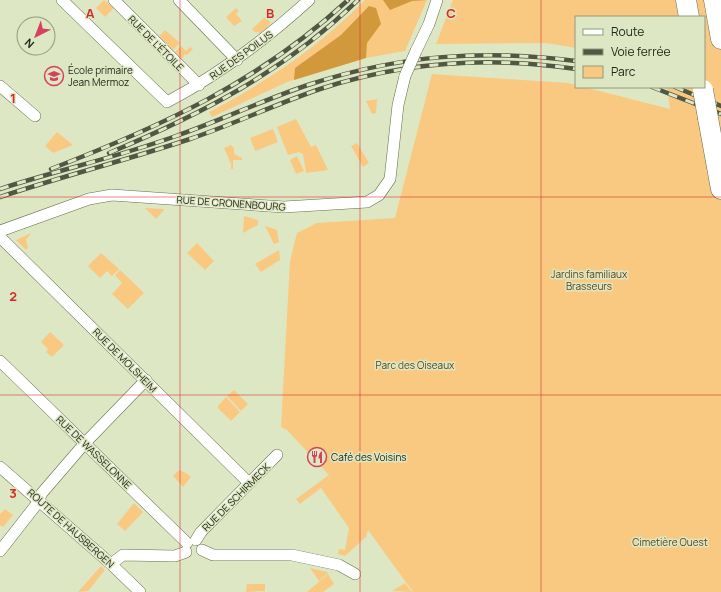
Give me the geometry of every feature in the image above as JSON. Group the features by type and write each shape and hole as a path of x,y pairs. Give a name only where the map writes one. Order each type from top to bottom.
{"highway":[{"path":"686,0 689,16"},
{"path":"714,0 721,39"},
{"path":"703,89 721,189"}],"street":[{"name":"RUE DES POILUS","path":"62,0 167,102 199,85 237,60 268,37 309,0"},
{"name":"RUE DE L'ÉTOILE","path":"114,0 199,85"},
{"path":"179,0 237,60"},
{"name":"RUE DE CRONENBOURG","path":"0,231 89,199 105,196 129,196 284,207 367,202 379,195 390,179 398,105 405,76 429,24 437,0"},
{"path":"0,86 35,116"},
{"name":"RUE DE MOLSHEIM","path":"0,237 249,483"},
{"name":"RUE DE WASSELONNE","path":"0,361 190,545"},
{"path":"0,551 39,500 86,443 146,380"},
{"name":"RUE DE SCHIRMECK","path":"190,545 277,455"},
{"name":"ROUTE DE HAUSBERGEN","path":"0,467 111,564 140,592"},
{"path":"111,564 123,555 175,556 190,545 194,557 197,556 202,550 213,555 292,555 340,565 355,574"}],"green space":[{"path":"104,0 114,8 105,17 96,8"},
{"path":"365,0 427,0 405,51 366,58 287,82 212,117 209,112 271,76 291,62 329,33"},
{"path":"453,0 721,0 721,592 413,592 368,530 366,537 345,556 338,554 339,549 345,550 349,528 321,488 300,504 296,499 329,475 287,430 281,427 290,261 297,233 317,223 395,218 432,74 568,83 575,85 575,88 588,88 670,109 667,88 705,88 705,16 575,16 575,48 546,43 436,44"},
{"path":"236,8 239,11 236,14 242,21 234,26 226,17"},
{"path":"265,17 271,23 261,33 255,32 252,29"},
{"path":"165,30 180,43 173,50 159,36"},
{"path":"181,46 186,51 190,47 193,49 187,55 185,54 182,59 175,52"},
{"path":"377,99 376,113 372,114 366,101"},
{"path":"296,119 311,147 316,145 328,170 306,173 303,154 299,152 288,155 277,127"},
{"path":"273,129 278,142 255,151 250,138"},
{"path":"57,132 73,145 53,153 45,146"},
{"path":"357,143 369,163 363,167 351,146"},
{"path":"231,145 234,148 234,154 242,158 242,160 233,160 233,169 231,169 231,164 224,148"},
{"path":"297,156 304,171 296,174 290,160"},
{"path":"145,208 163,209 164,210 156,219"},
{"path":"244,216 258,220 258,225 243,233"},
{"path":"265,226 277,230 279,242 274,244"},
{"path":"31,233 26,240 28,248 26,250 16,240"},
{"path":"197,243 214,261 205,270 187,253"},
{"path":"279,250 280,260 261,272 255,264"},
{"path":"101,253 119,269 112,276 107,271 100,278 88,266"},
{"path":"120,270 144,293 128,309 112,294 122,283 115,275"},
{"path":"50,332 64,345 52,357 46,352 48,349 41,342"},
{"path":"234,390 248,404 241,411 227,396"},
{"path":"226,397 240,412 231,421 217,407"},
{"path":"179,470 191,477 183,487 173,476"},
{"path":"134,503 143,512 125,531 117,524"},
{"path":"5,509 13,515 3,527 0,525 0,514"},
{"path":"101,566 105,570 88,591 78,592"},
{"path":"310,568 327,572 328,573 319,581"},
{"path":"328,574 334,584 323,592 307,592"},
{"path":"405,583 412,592 392,591"},
{"path":"247,584 265,584 265,591 246,592"}],"shaded area":[{"path":"383,0 427,0 412,1 390,10"},
{"path":"369,6 376,8 381,24 367,43 366,58 294,80 295,68 341,35"}],"railway":[{"path":"51,169 132,136 208,99 280,55 348,0"},
{"path":"109,153 177,123 272,69 330,25 358,0"},
{"path":"0,189 154,144 311,84 377,66 442,57 475,55 508,55 575,61"},
{"path":"0,197 190,139 287,101 351,80 415,67 479,62 544,65 575,69"},
{"path":"655,88 721,114"},
{"path":"677,88 721,106"}],"place":[{"name":"École primaire Jean Mermoz","path":"54,76"},
{"name":"Café des Voisins","path":"317,457"}],"park label":[{"name":"Jardins familiaux Brasseurs","path":"589,280"},
{"name":"Parc des Oiseaux","path":"415,365"},
{"name":"Cimetière Ouest","path":"670,542"}]}
